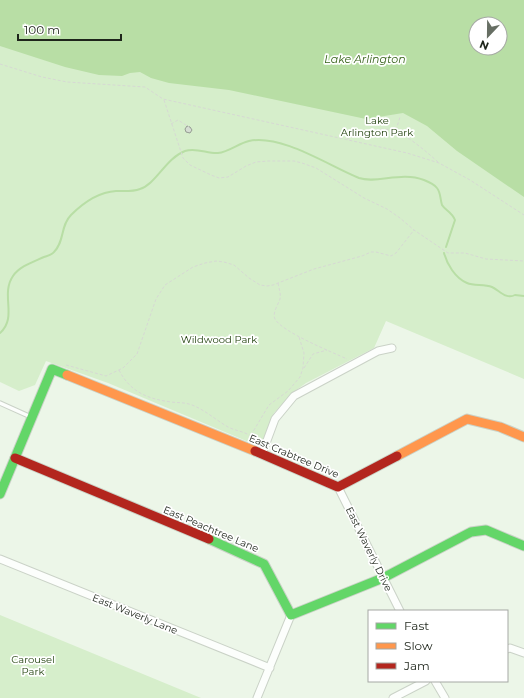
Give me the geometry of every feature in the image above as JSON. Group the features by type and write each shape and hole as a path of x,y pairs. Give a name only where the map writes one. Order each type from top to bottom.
{"street":[{"path":"264,450 275,419 294,396 378,351 392,348"},
{"name":"East Crabtree Drive","path":"32,417 52,370 264,450 338,487 467,420 500,427 524,437"},
{"path":"1,490 32,417"},
{"name":"East Peachtree Lane","path":"15,458 244,554 264,564 291,615"},
{"name":"East Waverly Drive","path":"338,487 399,610"},
{"path":"257,698 291,615 383,578 471,532 486,530 524,546"},
{"name":"East Waverly Lane","path":"0,559 270,668"},
{"path":"508,649 510,648 524,654"},
{"path":"393,698 424,682"},
{"path":"436,682 445,698"}],"lane":[{"path":"0,403 32,417"}],"path":[{"path":"0,64 42,77 67,82 145,88 163,99 347,139 407,153 439,163"},
{"path":"163,99 183,158 190,165 211,175 219,178 228,176 246,166 256,162 268,160 294,161 302,163 316,168 364,198 387,209 414,230 448,253 464,253 486,259 524,261"},
{"path":"396,131 400,117"},
{"path":"171,124 178,120 189,126 190,129"},
{"path":"347,139 355,135 384,129 396,131 410,139 439,163 476,184 524,215"},
{"path":"64,366 67,365 106,376 119,370 137,354 151,311 160,291 165,285 193,268 211,262 224,262 234,265 260,285 267,286 278,284 314,269 362,256 371,252 391,256 396,254 414,230"},
{"path":"278,284 280,298 274,314 275,319 280,325 298,336 355,363"},
{"path":"298,336 304,353 303,368"},
{"path":"250,436 269,405 295,384 303,368 313,354 328,350"},
{"path":"119,370 124,380 137,392 159,400 191,404 205,411 229,428 250,436 264,450"}],"green space":[{"path":"0,0 524,0 524,379 386,321 374,348 306,383 292,393 274,413 263,440 256,445 108,383 46,361 35,385 19,391 0,382"},
{"name":"Carousel Park","path":"0,615 201,698 0,698"}],"water":[{"name":"Lake Arlington","path":"0,0 524,0 524,197 457,151 427,126 403,113 366,119 229,90 169,83 151,78 140,72 122,76 99,75 65,67 0,46"}],"building":[{"path":"187,126 192,130 190,133 186,132 185,129"}],"waterway":[{"path":"0,333 8,320 8,291 9,283 13,276 23,267 53,253 60,243 65,224 71,215 86,202 103,193 134,191 146,186 172,159 178,154 189,150 218,153 245,142 262,140 290,146 359,178 374,180 407,177 424,180 433,184 437,188 442,205 455,220 446,247"},
{"path":"444,253 452,270 463,281 470,284 492,287 509,296 524,296"}],"traffic: fast":[{"path":"0,494 52,369 67,375"},
{"path":"209,539 264,564 291,615 383,578 471,532 486,530 524,546"}],"traffic: slow":[{"path":"67,375 255,451"},
{"path":"397,456 467,419 500,427 524,437"}],"traffic: jam":[{"path":"255,451 338,487 397,456"},
{"path":"15,458 209,539"}],"park label":[{"name":"Lake Arlington Park","path":"377,126"},
{"name":"Wildwood Park","path":"219,339"}]}
